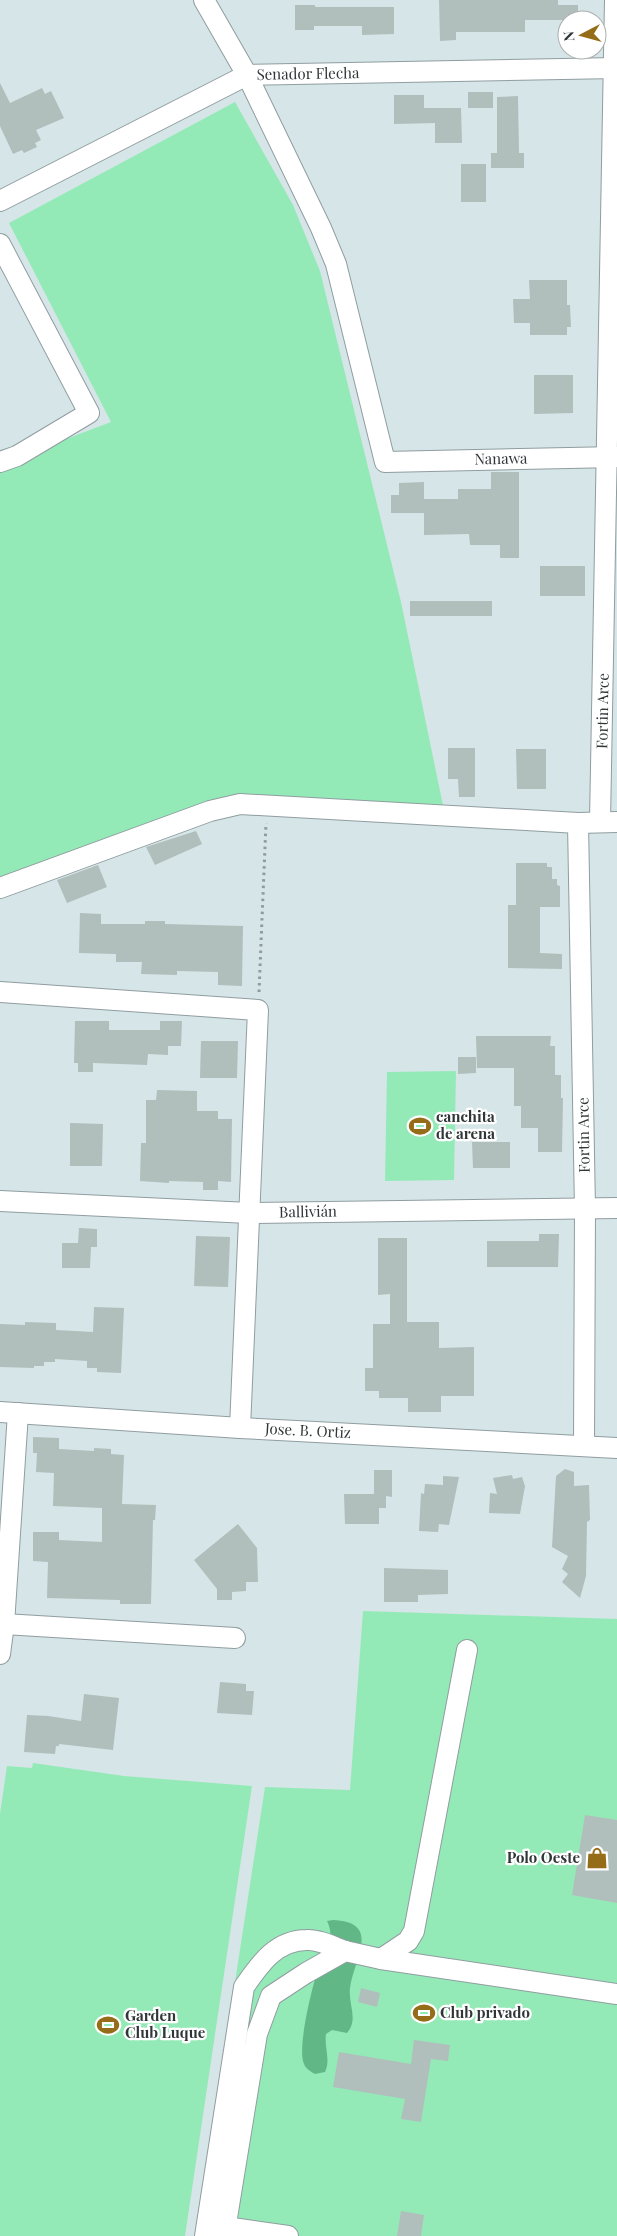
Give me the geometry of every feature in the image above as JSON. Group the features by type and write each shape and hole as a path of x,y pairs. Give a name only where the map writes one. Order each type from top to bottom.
{"street":[{"path":"204,0 247,75"},
{"name":"Fortin Arce","path":"609,822 615,0"},
{"name":"Senador Flecha","path":"0,201 247,75 616,68"},
{"name":"Nanawa","path":"247,75 321,228 336,264 385,462 612,457"},
{"path":"0,244 89,413 17,456 0,462"},
{"path":"0,888 225,806 240,804 578,823 609,822"},
{"name":"Fortin Arce","path":"578,823 585,1209 584,1446"},
{"path":"0,992 258,1010 240,1428"},
{"name":"Ballivián","path":"0,1201 249,1213 617,1208"},
{"path":"0,1654 4,1624 9,1412"},
{"name":"Jose. B. Ortiz","path":"9,1412 240,1428 617,1448"},
{"path":"4,1624 234,1638"},
{"path":"381,1959 408,1941 414,1931 467,1650"},
{"path":"288,2236 224,2232 221,2197 244,1987 258,1966 273,1950 287,1944 308,1939 345,1951 381,1959 617,1994"},
{"path":"205,2236 221,2197 257,2034 271,1996 306,1972 345,1951"}],"path":[{"path":"258,1010 266,806"}],"green space":[{"path":"235,102 293,205 320,271 401,602 445,815 264,796 0,878 0,464 111,422 9,223"},
{"name":"canchita de arena","path":"456,1071 454,1180 385,1181 387,1072"},
{"name":"Club privado","path":"363,1611 617,1619 617,2236 196,2236 265,1787 350,1790"},
{"name":"Garden Club Luque","path":"33,1763 124,1776 252,1786 185,2236 0,2236 0,1814 7,1766 32,1768"},
{"path":"327,1921 348,1922 357,1928 361,1935 359,1955 350,1988 353,2017 347,2033 332,2030 326,2034 327,2067 325,2072 315,2074 307,2069 304,2064 302,2057 303,2034 314,1984 328,1948 330,1928"}],"building":[{"path":"439,0 558,0 558,5 578,5 578,10 557,10 557,20 525,20 525,32 456,32 456,40 440,41"},
{"path":"295,5 315,5 315,7 394,7 394,34 362,35 362,26 314,26 314,30 295,30"},
{"path":"0,83 10,103 42,88 45,94 51,91 64,118 36,130 41,140 35,143 37,147 24,153 22,150 13,154 0,126"},
{"path":"468,92 493,92 493,108 468,108"},
{"path":"394,95 424,95 424,108 461,108 462,143 435,143 435,123 394,124"},
{"path":"518,96 519,153 524,153 524,168 491,168 491,153 497,153 497,97"},
{"path":"461,164 486,164 486,202 461,202"},
{"path":"529,280 567,280 567,305 570,305 571,327 567,327 567,335 530,335 530,323 514,323 513,299 530,299"},
{"path":"534,375 573,375 573,413 534,414"},
{"path":"491,472 519,472 519,558 500,558 500,545 470,545 469,534 424,535 424,513 391,513 391,495 399,495 399,483 424,482 424,499 458,499 458,489 491,489"},
{"path":"540,566 585,566 585,596 540,596"},
{"path":"410,601 492,601 492,616 410,616"},
{"path":"448,748 475,748 475,797 459,797 458,779 448,779"},
{"path":"516,749 546,749 546,789 517,789"},
{"path":"196,831 202,844 155,865 146,847"},
{"path":"516,863 547,863 547,867 552,867 552,879 557,879 557,885 560,886 560,907 540,907 540,953 562,954 562,969 508,968 508,905 516,905"},
{"path":"98,865 107,887 67,903 57,880"},
{"path":"80,913 101,914 101,924 145,924 145,921 165,921 165,924 243,926 242,986 218,985 218,972 177,971 177,975 141,974 142,962 116,962 116,954 79,953"},
{"path":"75,1021 109,1021 109,1030 160,1030 160,1021 182,1021 181,1046 168,1046 168,1055 148,1054 147,1065 93,1063 93,1072 78,1072 78,1063 74,1063"},
{"path":"476,1036 551,1036 550,1046 555,1046 555,1075 561,1075 561,1098 563,1098 562,1152 538,1152 538,1128 521,1128 521,1106 514,1106 514,1068 477,1068"},
{"path":"201,1041 238,1041 237,1078 200,1078"},
{"path":"458,1057 476,1057 476,1073 458,1074"},
{"path":"157,1090 197,1091 197,1111 218,1111 218,1119 232,1119 231,1182 218,1181 218,1190 203,1190 203,1182 169,1181 169,1183 140,1181 141,1143 146,1143 146,1100 156,1100"},
{"path":"70,1123 103,1124 102,1166 70,1166"},
{"path":"472,1142 510,1142 510,1168 473,1168"},
{"path":"79,1228 97,1229 97,1247 91,1247 90,1268 62,1268 62,1243 78,1243"},
{"path":"539,1234 559,1234 558,1267 487,1267 487,1241 539,1241"},
{"path":"196,1236 230,1237 228,1287 194,1286"},
{"path":"378,1238 407,1238 407,1322 439,1322 439,1348 474,1347 474,1396 441,1396 441,1412 408,1412 408,1398 379,1398 379,1391 365,1391 365,1368 373,1368 373,1324 390,1324 390,1294 378,1295"},
{"path":"94,1307 124,1308 121,1373 97,1372 97,1368 87,1368 87,1361 55,1359 55,1362 44,1362 44,1366 34,1366 34,1368 0,1367 0,1324 25,1325 25,1322 56,1323 56,1330 93,1332"},
{"path":"33,1437 59,1438 59,1449 94,1451 94,1448 111,1449 111,1454 124,1455 122,1504 156,1505 155,1520 153,1520 151,1604 120,1604 120,1600 47,1598 48,1562 33,1561 33,1532 59,1532 59,1540 102,1542 102,1508 53,1506 54,1473 36,1472 37,1453 33,1453"},
{"path":"565,1469 574,1472 574,1486 589,1485 590,1520 587,1522 586,1576 580,1598 562,1582 568,1574 562,1569 568,1556 552,1547 556,1476"},
{"path":"374,1470 392,1470 392,1497 386,1496 386,1508 379,1508 379,1524 345,1524 344,1494 374,1494"},
{"path":"512,1475 513,1479 522,1477 525,1486 520,1514 489,1513 490,1493 497,1494 493,1478"},
{"path":"443,1476 459,1477 449,1525 439,1524 438,1532 419,1531 421,1493 424,1494 425,1484 443,1485"},
{"path":"238,1524 257,1548 258,1582 246,1582 246,1591 232,1592 232,1600 217,1600 217,1589 194,1560"},
{"path":"384,1568 448,1570 448,1594 418,1595 418,1602 384,1602"},
{"path":"220,1682 246,1684 246,1691 254,1691 252,1715 217,1713"},
{"path":"84,1694 119,1698 113,1750 59,1744 59,1746 56,1746 55,1754 24,1752 27,1715 81,1721"},
{"name":"Polo Oeste","path":"585,1815 617,1820 617,1903 572,1895"},
{"path":"361,1988 380,1993 377,2007 358,2002"},
{"path":"414,2040 450,2045 448,2061 431,2059 421,2122 401,2119 405,2099 333,2087 339,2052 411,2064"},
{"path":"401,2211 424,2215 421,2236 397,2236"}],"place":[{"name":"canchita de arena","path":"420,1126"},
{"name":"Polo Oeste","path":"597,1858"},
{"name":"Club privado","path":"424,2013"},
{"name":"Garden Club Luque","path":"108,2025"}]}
